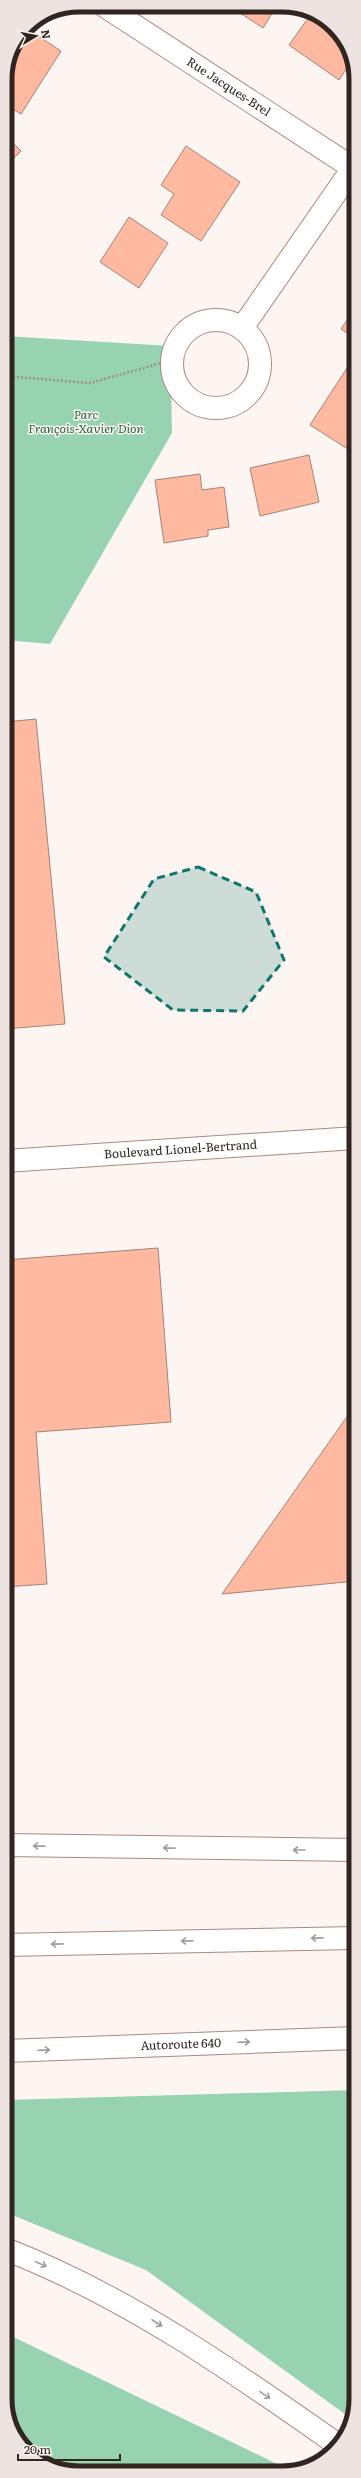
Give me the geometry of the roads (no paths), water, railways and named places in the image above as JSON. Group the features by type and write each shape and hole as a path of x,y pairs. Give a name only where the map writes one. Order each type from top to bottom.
{"main road":[{"name":"Rue Jacques-Brel","path":"114,12 349,166"},
{"name":"Rue Jacques-Brel","path":"242,328 349,176"},
{"path":"217,320 230,322 242,328 253,339 260,353 260,369 256,384 247,396 235,405 220,409 204,408 191,401 179,390 173,376 172,360 175,347 182,336 192,327 204,321 217,320"},
{"name":"Boulevard Lionel-Bertrand","path":"12,1161 349,1138"},
{"path":"12,1845 349,1850"},
{"path":"12,1946 349,1938"},
{"name":"Autoroute 640","path":"12,2051 349,2038"},
{"path":"12,2252 73,2278 147,2317 333,2442"}],"park label":[{"name":"Parc François-Xavier Dion","path":"86,422"}]}
